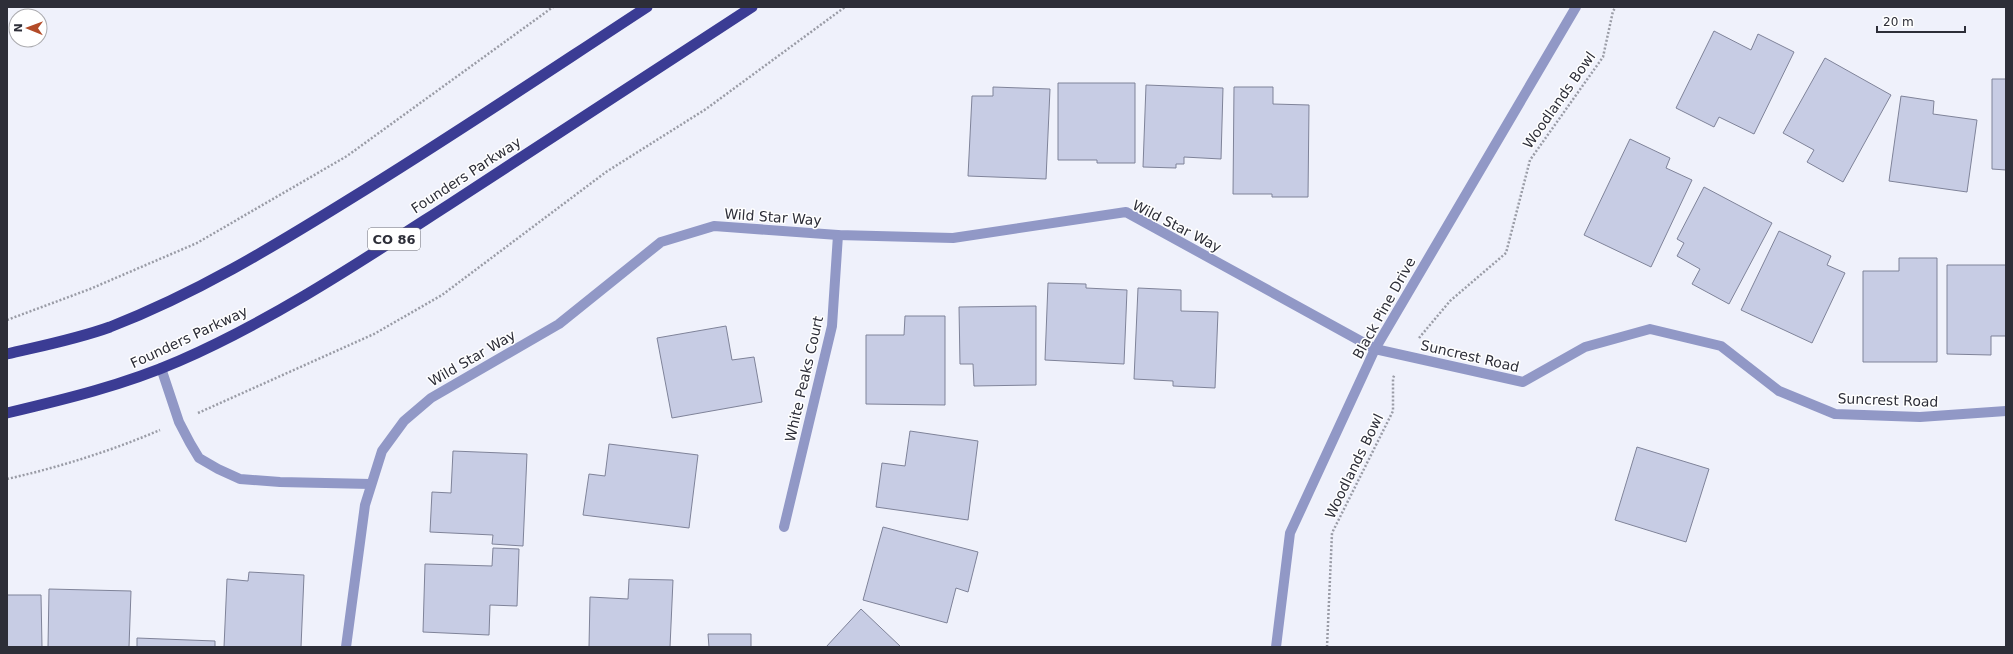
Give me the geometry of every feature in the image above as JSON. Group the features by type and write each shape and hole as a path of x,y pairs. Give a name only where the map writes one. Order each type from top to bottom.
{"highway":[{"path":"7,354 61,341 109,327 216,279 256,257 382,180 647,7"},
{"name":"Founders Parkway","path":"7,413 77,397 128,381 161,368 235,334 285,307 412,228 752,7"}],"street":[{"name":"Black Pine Drive","path":"1276,647 1290,532 1375,349 1576,7"},
{"name":"Wild Star Way","path":"346,647 365,505 382,451 404,421 431,398 559,324 661,242 714,226 838,235 953,238 1126,212 1375,349"},
{"name":"White Peaks Court","path":"784,527 832,326 838,235"},
{"name":"Suncrest Road","path":"1375,349 1523,382 1585,347 1650,329 1721,346 1779,391 1835,414 1920,417 2006,412"},
{"path":"161,368 179,422 199,458 218,470 240,479 371,484"}],"path":[{"path":"7,320 90,288 197,243 347,156 553,7"},
{"path":"7,479 53,468 118,448 374,334 442,295 606,172 706,109 845,7"},
{"name":"Woodlands Bowl","path":"1327,647 1332,533 1392,411 1393,378 1405,355 1450,301 1506,253 1530,160 1603,57 1613,11 1616,7"}],"building":[{"path":"1714,31 1751,50 1758,34 1794,52 1754,134 1719,117 1714,127 1676,108"},
{"path":"1825,58 1891,95 1843,182 1807,162 1814,150 1783,133"},
{"path":"1992,79 2006,79 2006,170 1992,169"},
{"path":"1058,83 1135,83 1135,163 1097,163 1097,160 1058,160"},
{"path":"1146,85 1223,88 1221,159 1184,157 1184,164 1176,164 1176,168 1143,167"},
{"path":"993,87 1050,89 1046,179 968,176 972,96 993,96"},
{"path":"1234,87 1273,87 1273,104 1309,105 1308,197 1272,197 1272,194 1233,194"},
{"path":"1901,96 1934,101 1933,114 1977,120 1967,192 1889,181"},
{"path":"1630,139 1670,158 1666,168 1692,180 1651,267 1584,235"},
{"path":"1704,187 1772,223 1729,304 1692,284 1700,269 1677,256 1684,243 1677,239"},
{"path":"1779,231 1831,256 1827,265 1845,273 1812,343 1741,310"},
{"path":"1899,258 1937,258 1937,362 1863,362 1863,271 1899,271"},
{"path":"1947,265 2006,265 2006,336 1991,336 1991,355 1947,354"},
{"path":"1048,283 1086,284 1086,288 1127,290 1124,364 1045,360"},
{"path":"1138,288 1181,290 1181,311 1218,312 1215,388 1173,386 1173,381 1134,379"},
{"path":"1036,306 1036,385 974,386 973,364 960,364 959,307"},
{"path":"905,316 945,316 945,405 866,404 866,335 904,335"},
{"path":"726,326 732,360 754,357 762,402 672,418 657,338"},
{"path":"910,431 978,441 968,520 876,507 882,463 905,466"},
{"path":"609,444 698,455 689,528 583,515 589,474 605,476"},
{"path":"1637,447 1709,469 1686,542 1615,520"},
{"path":"453,451 527,454 523,546 492,544 493,535 430,532 432,492 451,493"},
{"path":"883,527 978,552 968,592 956,588 947,623 863,600"},
{"path":"493,548 519,549 517,606 490,605 489,635 423,632 425,564 492,566"},
{"path":"249,572 304,575 301,647 224,647 227,579 248,581"},
{"path":"629,579 673,580 670,647 589,647 590,597 628,599"},
{"path":"49,589 131,591 129,647 48,647"},
{"path":"7,595 41,595 42,647 7,647"},
{"path":"861,609 901,647 826,647"},
{"path":"708,634 751,634 751,647 709,647"},
{"path":"137,638 215,641 215,647 137,647"}]}
